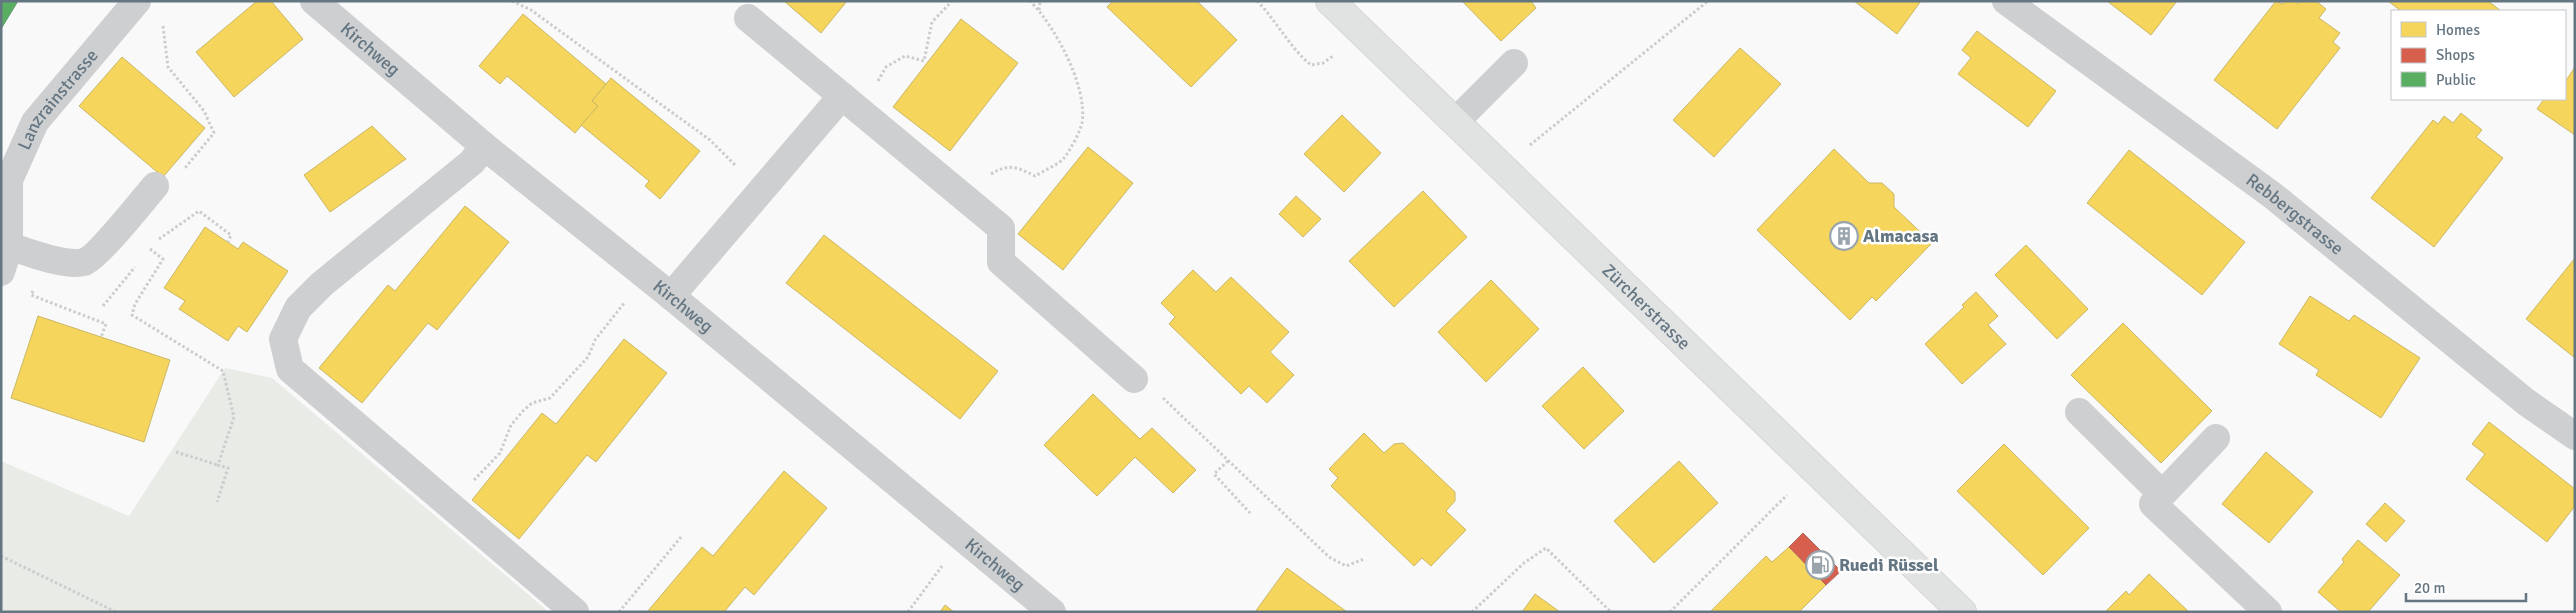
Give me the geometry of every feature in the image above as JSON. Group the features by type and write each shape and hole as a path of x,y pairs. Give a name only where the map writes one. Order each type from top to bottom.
{"main road":[{"name":"Zürcherstrasse","path":"1330,1 1962,612"}],"street":[{"name":"Lanzrainstrasse","path":"5,259 9,180 35,122 137,1"},
{"name":"Kirchweg","path":"314,1 484,146 671,296 1052,612"},
{"name":"Rebbergstrasse","path":"2006,1 2272,195 2526,402 2575,436"},
{"path":"748,18 1001,228 1001,262 1134,380"},
{"path":"1455,122 1514,63"},
{"path":"671,296 842,96"},
{"path":"484,146 472,162 322,284 298,308 282,339 290,368 575,612"},
{"path":"5,259 84,262 97,252 155,186"},
{"path":"2079,412 2158,499 2268,612"},
{"path":"2158,499 2216,438"}],"path":[{"path":"512,1 531,10 710,140 760,190"},
{"path":"842,96 865,96 886,67 905,56 924,61 932,22 952,1"},
{"path":"968,201 988,176 1004,167 1020,168 1035,176 1064,158 1082,124 1081,97 1070,63 1039,10 1030,1"},
{"path":"1039,10 1040,1"},
{"path":"1257,1 1271,15 1298,55 1311,65 1323,63 1333,56"},
{"path":"1528,147 1708,1"},
{"path":"155,186 170,185 214,134 204,111 168,67 162,20"},
{"path":"156,241 199,211 231,235 228,242"},
{"path":"144,256 153,245"},
{"path":"150,249 163,258 135,304 132,315 223,371 234,417 218,465"},
{"path":"103,306 138,264"},
{"path":"34,288 31,295 106,324 101,338"},
{"path":"493,459 505,445 511,425 532,403 550,398 588,357 595,340 625,301"},
{"path":"1134,380 1145,380 1329,557 1346,566 1364,559"},
{"path":"176,452 228,468 217,502"},
{"path":"1228,461 1214,474 1250,513"},
{"path":"1670,612 1787,495"},
{"path":"619,612 681,536"},
{"path":"1472,612 1524,563 1546,548 1611,612"},
{"path":"1,556 116,612"},
{"path":"908,612 943,564"}],"shaded area":[{"path":"225,368 272,378 549,612 1,612 1,461 129,516"}],"building: Homes":[{"path":"257,1 271,1 303,39 234,97 196,52"},
{"path":"784,1 847,1 821,33"},
{"path":"1113,1 1197,1 1237,40 1191,87 1107,7"},
{"path":"1462,1 1531,1 1536,8 1501,41"},
{"path":"1854,1 1921,1 1897,34"},
{"path":"2107,1 2177,1 2151,35"},
{"path":"2276,1 2283,4 2285,1 2295,1 2298,4 2300,1 2316,1 2326,9 2319,18 2340,33 2333,42 2340,48 2277,129 2214,80"},
{"path":"2388,1 2488,1 2500,10 2400,10"},
{"path":"523,14 606,84 592,101 598,106 575,133 507,76 500,84 479,66"},
{"path":"961,19 1018,63 950,151 893,107"},
{"path":"1977,31 2056,91 2028,127 1958,74 1971,58 1962,50"},
{"path":"1740,48 1781,84 1714,157 1673,120"},
{"path":"122,57 205,128 163,177 79,106"},
{"path":"2575,67 2575,135 2537,109 2543,100 2566,100 2566,80"},
{"path":"611,78 700,151 660,199 645,186 649,181 581,125 598,106 592,101"},
{"path":"2461,113 2482,130 2476,137 2503,158 2434,247 2371,198 2433,120 2438,124 2444,116 2453,123"},
{"path":"1342,115 1381,153 1344,192 1304,154"},
{"path":"372,126 406,159 330,212 304,175"},
{"path":"1088,147 1133,183 1063,270 1018,234"},
{"name":"Almacasa","path":"1834,149 1869,183 1882,183 1894,194 1894,207 1932,243 1876,301 1872,297 1850,320 1757,230"},
{"path":"2129,150 2245,242 2202,295 2087,203"},
{"path":"1423,191 1467,237 1394,307 1349,261"},
{"path":"1296,196 1321,219 1303,237 1279,214"},
{"path":"465,206 509,242 437,330 428,323 362,403 319,368 388,285 395,291"},
{"path":"205,227 238,249 243,242 288,271 247,332 238,326 228,341 179,309 185,301 164,288"},
{"path":"824,235 998,371 960,419 786,283"},
{"path":"2026,245 2088,309 2057,339 1995,275"},
{"path":"2575,258 2575,358 2526,319"},
{"path":"1193,270 1216,292 1231,277 1289,332 1270,352 1294,375 1267,403 1249,386 1241,394 1169,324 1175,317 1161,303"},
{"path":"1491,280 1539,329 1486,382 1438,332"},
{"path":"1976,292 1998,316 1988,325 2006,344 1962,384 1925,344 1964,307 1962,305"},
{"path":"2310,296 2349,321 2354,315 2420,358 2381,418 2316,375 2319,370 2279,344"},
{"path":"38,316 170,360 144,442 11,398"},
{"path":"2123,323 2212,411 2161,463 2071,375"},
{"path":"624,339 667,373 596,462 587,455 519,539 472,500 542,413 556,424"},
{"path":"1583,367 1624,411 1584,449 1542,406"},
{"path":"1093,394 1140,439 1152,428 1196,470 1173,493 1135,457 1097,496 1044,445"},
{"path":"2489,422 2575,489 2575,506 2547,542 2466,479 2485,454 2472,444"},
{"path":"1364,433 1384,453 1394,444 1403,443 1455,492 1455,501 1446,511 1466,530 1431,566 1422,558 1414,566 1331,486 1338,478 1329,469"},
{"path":"2004,444 2089,528 2043,575 1957,491"},
{"path":"2266,452 2313,492 2269,543 2222,504"},
{"path":"1679,461 1718,503 1654,563 1614,521"},
{"path":"784,471 827,508 754,595 745,587 724,612 647,612 702,547 713,556"},
{"path":"2385,503 2405,521 2386,542 2366,524"},
{"path":"2358,540 2400,575 2368,612 2341,612 2318,592 2344,562 2342,559"},
{"path":"1789,547 1826,585 1799,612 1710,612 1766,556 1772,562"},
{"path":"1287,568 1347,612 1255,612"},
{"path":"2149,574 2189,612 2105,612 2126,591 2129,595"},
{"path":"1535,594 1560,612 1522,612"},
{"path":"945,605 954,612 940,612"}],"building: Shops":[{"path":"1803,533 1841,571 1826,585 1789,547"}],"building: Public":[{"path":"1,1 18,1 1,29"}],"place":[{"name":"Almacasa","path":"1844,236"},
{"name":"Ruedi Rüssel","path":"1820,565"}]}
